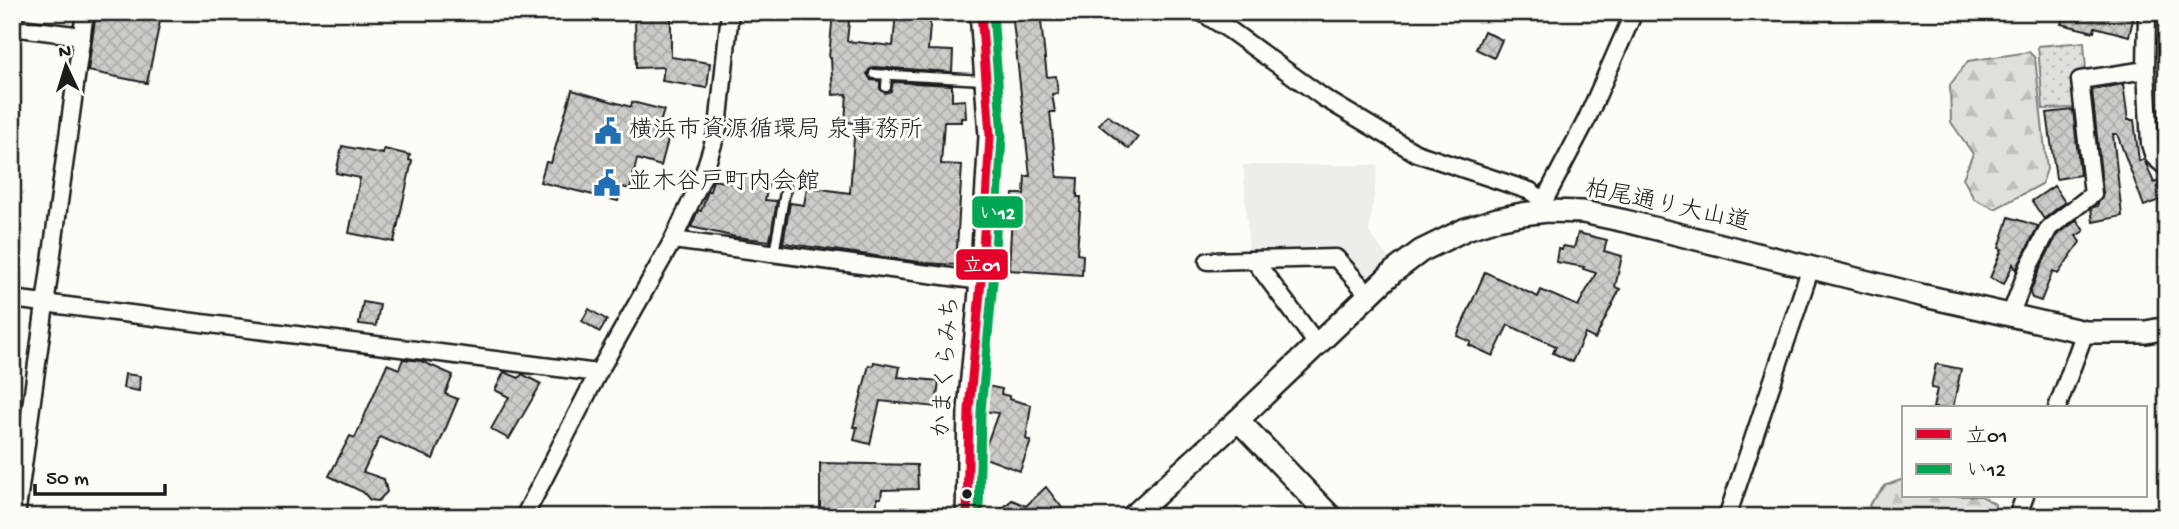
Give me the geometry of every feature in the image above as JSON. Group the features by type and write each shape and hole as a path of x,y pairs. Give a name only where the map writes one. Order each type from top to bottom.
{"street":[{"path":"16,517 85,12"},
{"path":"524,517 598,373 673,240 703,176 719,128 730,12"},
{"name":"かまくらみち","path":"967,517 968,410 981,281 990,136 981,12"},
{"path":"1201,12 1324,98 1416,153 1530,191 1545,206 1634,12"},
{"path":"2147,12 2146,70 2150,144 2154,157 2167,168"},
{"path":"12,27 82,36"},
{"path":"2010,316 2029,266 2049,228 2093,194 2080,80 2146,70"},
{"name":"柏尾通り大山道","path":"1132,517 1393,272 1421,251 1466,229 1545,206 1626,221 2085,332 2146,332 2167,328"},
{"path":"673,240 981,281"},
{"path":"1208,261 1336,258 1369,295"},
{"path":"1254,260 1317,344"},
{"path":"1727,517 1811,267"},
{"path":"12,299 598,373"},
{"path":"2058,406 2085,332"},
{"path":"1238,420 1331,517"},
{"path":"2017,517 2024,498"}],"lane":[{"path":"874,74 986,81"},
{"path":"886,88 887,74"},
{"path":"774,255 786,187"}],"shaded area":[{"path":"1243,165 1378,165 1369,232 1389,259 1365,279 1343,251 1249,254"}],"green space":[{"path":"2084,42 2086,71 2074,74 2076,108 2043,109 2038,46"},
{"path":"2029,52 2035,58 2047,169 2042,184 1995,209 1974,199 1963,178 1973,154 1951,122 1950,85 1968,61"},
{"path":"1902,480 1902,498 1984,498 1995,504 1993,517 1875,517 1869,505 1886,485"}],"building":[{"path":"96,12 162,12 147,83 88,71"},
{"path":"635,12 671,12 671,57 710,63 707,88 662,81 664,67 636,68"},
{"path":"833,12 850,12 847,41 893,46 896,12 931,12 928,50 953,51 952,72 874,67 867,74 871,80 880,81 880,89 885,93 891,91 893,82 952,85 952,101 965,100 966,118 961,118 961,122 944,122 941,164 962,165 956,265 783,243 790,203 804,205 807,187 850,193 855,123 845,122 847,94 833,95 829,58"},
{"path":"1012,12 1040,12 1047,77 1056,76 1058,93 1052,94 1055,112 1050,112 1057,177 1078,178 1077,197 1081,197 1077,254 1083,255 1082,275 1009,270 1013,194 1024,194 1025,176 1030,176"},
{"path":"2064,12 2135,12 2129,36 2095,27 2094,32 2061,24"},
{"path":"1484,31 1502,40 1494,58 1476,49"},
{"path":"2123,84 2128,120 2134,120 2139,161 2144,159 2154,183 2163,179 2167,197 2144,206 2117,134 2113,134 2122,216 2093,222 2091,208 2097,206 2103,193 2092,90"},
{"path":"572,90 631,107 632,102 664,110 660,123 665,125 662,134 669,136 661,166 637,159 630,189 622,187 618,201 540,182 546,162 551,163"},
{"path":"2073,110 2080,175 2056,179 2047,113"},
{"path":"1107,115 1138,137 1129,149 1099,125"},
{"path":"342,146 383,154 384,149 410,155 409,160 412,161 394,242 349,233 360,178 336,173"},
{"path":"731,173 766,178 769,181 765,200 777,201 770,241 691,227 698,210 701,211 713,180 729,183"},
{"path":"2054,186 2065,202 2044,219 2032,201"},
{"path":"2009,217 2038,226 2016,270 2013,264 2004,284 1990,278 2002,249 1999,248"},
{"path":"2077,220 2084,231 2076,236 2080,242 2058,274 2053,271 2041,301 2032,298 2030,293 2039,270 2057,235"},
{"path":"1578,233 1607,240 1604,251 1622,256 1615,287 1620,289 1595,339 1585,334 1572,362 1553,353 1556,346 1508,325 1493,356 1457,336 1485,272 1538,297 1541,290 1578,306 1596,273 1583,269 1584,267 1556,262 1558,249 1562,250 1563,246 1574,248"},
{"path":"363,302 380,305 376,326 359,324"},
{"path":"589,309 607,320 600,332 582,321"},
{"path":"403,359 421,361 453,375 445,394 458,399 433,459 380,437 363,472 384,479 387,492 378,501 370,500 363,492 329,476 350,436 355,438 387,364 399,369"},
{"path":"874,362 900,367 898,377 939,381 936,407 880,401 870,444 854,440 857,427 853,427 869,365 873,366"},
{"path":"1936,364 1961,369 1953,406 1933,406 1937,389 1931,388"},
{"path":"504,372 519,378 522,374 541,384 509,439 491,429 509,397 495,390"},
{"path":"125,374 140,376 139,391 123,388"},
{"path":"987,386 1002,389 1001,394 1009,396 1009,399 1031,405 1026,439 1031,441 1020,471 982,457 998,413 982,411"},
{"path":"820,463 917,465 918,489 882,490 881,498 877,498 877,517 820,517"},
{"path":"1046,487 1069,517 992,517 1012,500 1026,506"}],"transit line":[{"name":"立01","path":"967,517 969,410 981,281 990,136 981,12"},
{"name":"い12","path":"979,517 981,411 993,282 1002,137 993,12"}],"place":[{"name":"横浜市資源循環局 泉事務所","path":"608,131"},
{"name":"並木谷戸町内会館","path":"607,183"}]}
